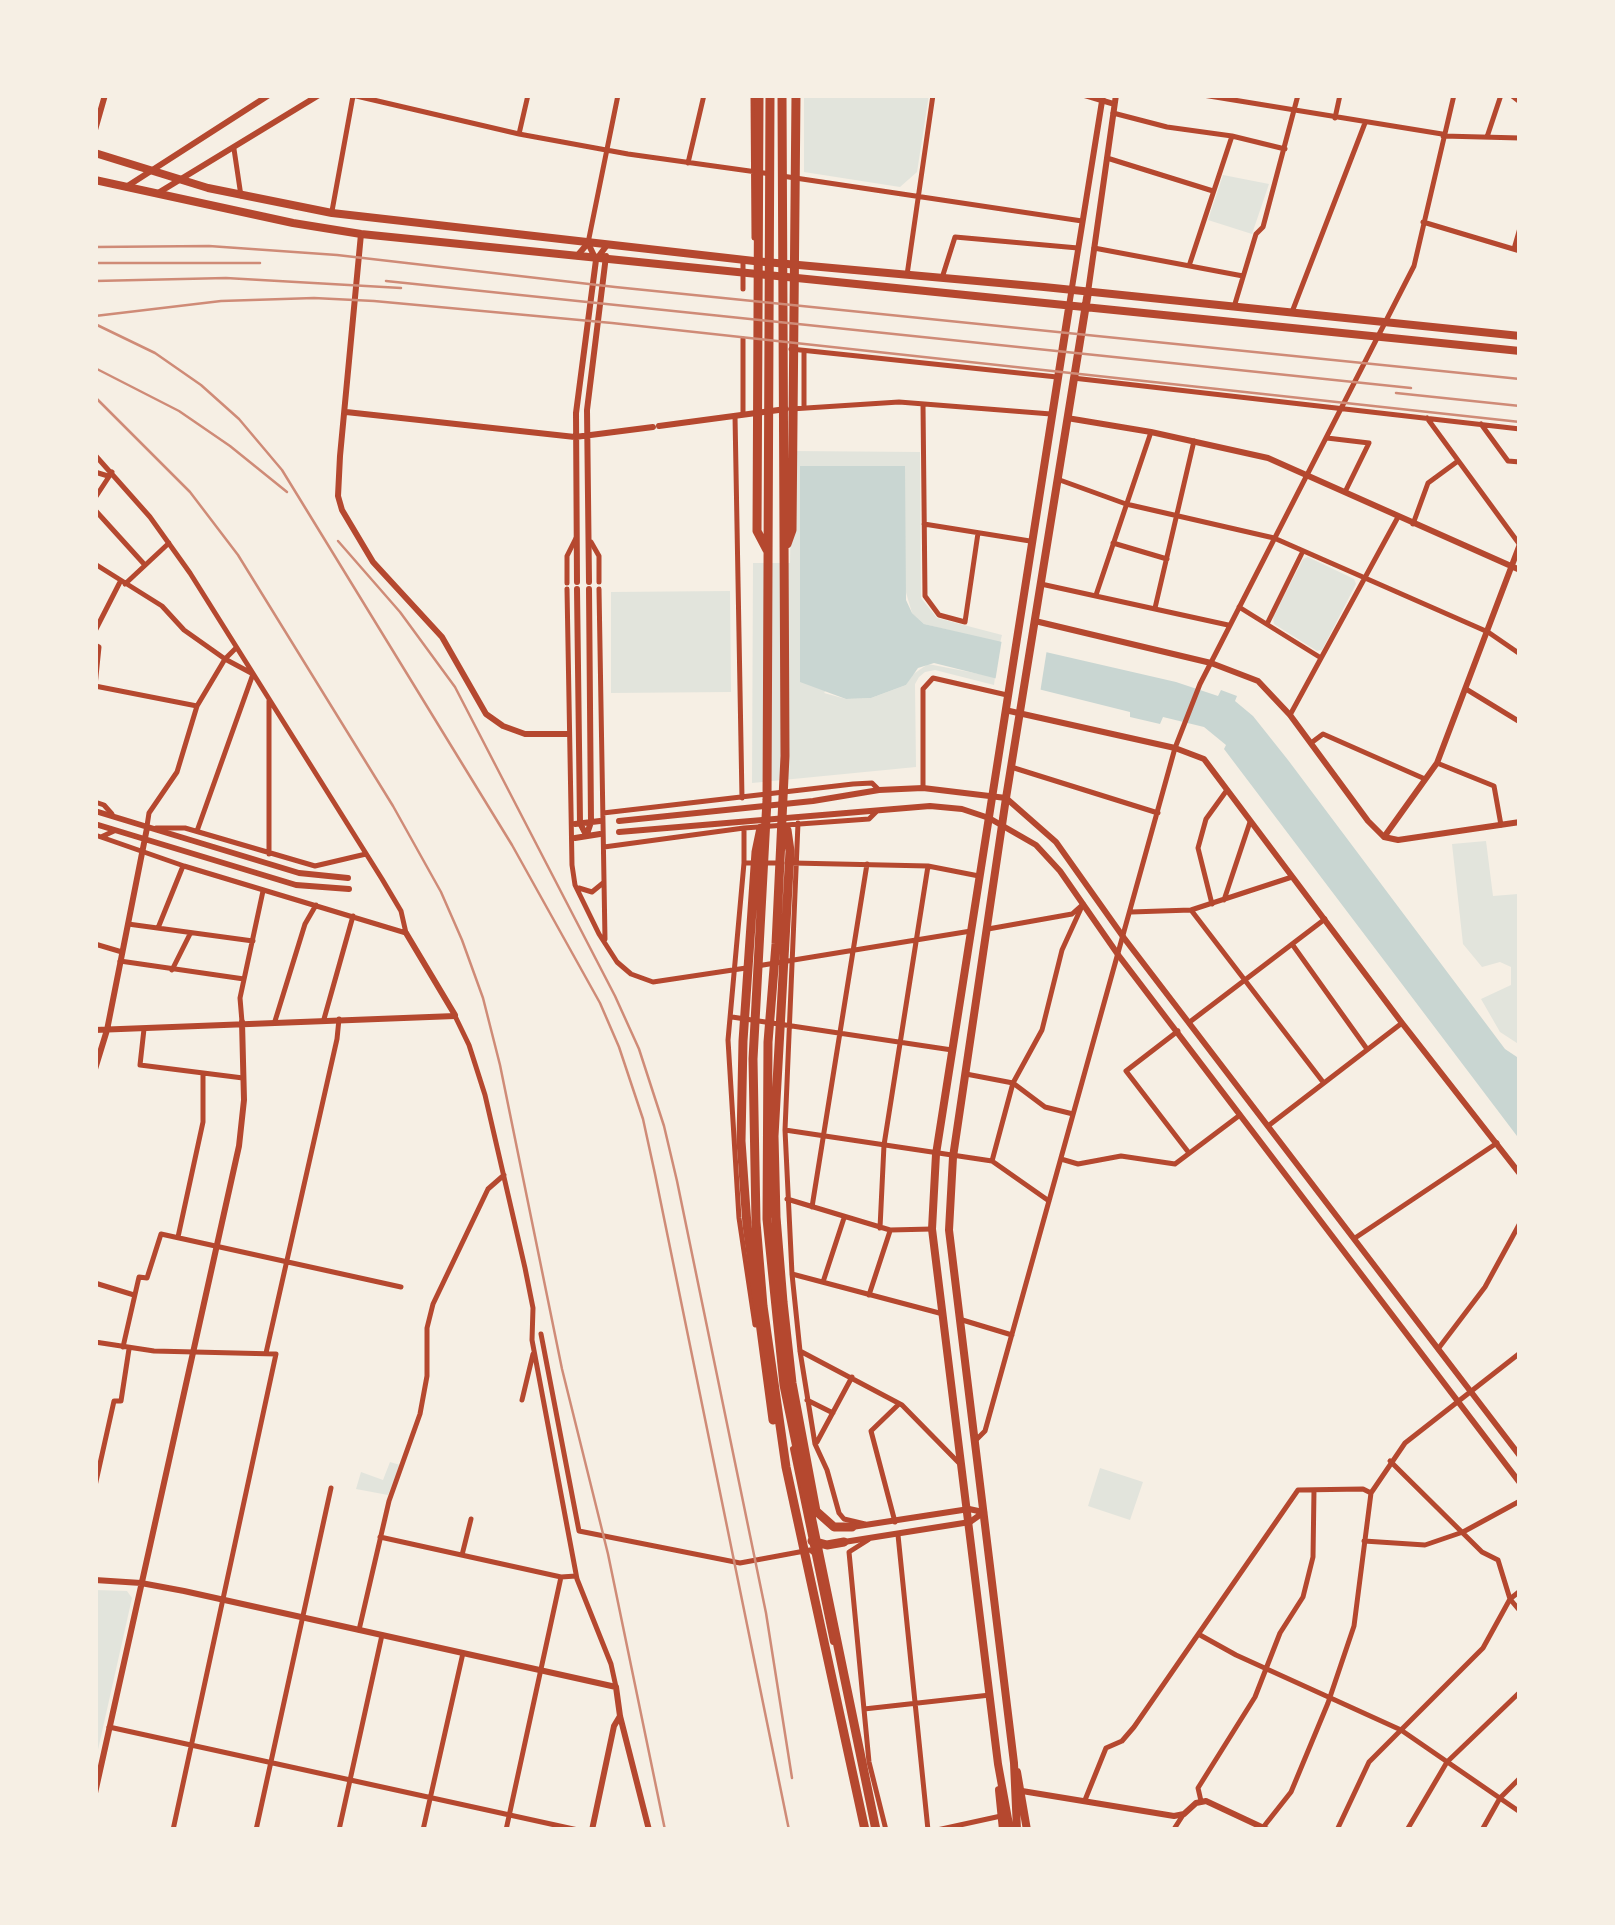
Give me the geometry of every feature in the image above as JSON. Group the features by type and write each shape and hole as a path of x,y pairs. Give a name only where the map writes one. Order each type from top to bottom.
{"highway":[{"path":"756,95 757,531 769,554"},
{"path":"770,95 767,800 753,1059 755,1206 763,1306 786,1467 864,1830"},
{"path":"782,95 784,798 768,1042 767,1219 792,1433 876,1830"},
{"path":"784,552 792,530 796,95"},
{"path":"784,798 790,851 774,1136 776,1217 792,1383 816,1510 834,1528 852,1527"},
{"path":"767,800 756,852 743,1041 741,1140 747,1225 766,1388 799,1529 810,1540 828,1545 844,1542"}],"main road":[{"path":"95,153 241,196 332,213 743,260 1520,336"},
{"path":"95,180 360,234 1520,351"},
{"path":"1027,1830 1014,1763 949,1230 953,1157 1006,798 1088,292"},
{"path":"1003,1830 964,1469 932,1228 936,1154 1069,308"},
{"path":"1010,1803 1014,1763"},
{"path":"998,1764 1014,1830"}],"street":[{"path":"95,130 105,95"},
{"path":"126,187 270,95"},
{"path":"158,194 319,95"},
{"path":"519,134 528,95"},
{"path":"576,256 588,243 618,95"},
{"path":"688,163 704,95"},
{"path":"754,261 756,95"},
{"path":"794,264 796,95"},
{"path":"906,275 932,95"},
{"path":"1084,95 1102,98 1167,128 1232,136 1285,149"},
{"path":"1203,95 1443,135 1520,138"},
{"path":"1234,306 1256,234 1262,226 1298,95"},
{"path":"1335,118 1340,95"},
{"path":"974,1442 985,1431 1175,748 1210,663 1414,266 1454,95"},
{"path":"1487,137 1501,95"},
{"path":"1512,95 1520,102"},
{"path":"332,213 353,96 519,134 605,149 1082,222"},
{"path":"1069,308 1102,98"},
{"path":"1088,292 1114,104"},
{"path":"1292,312 1364,123"},
{"path":"1189,267 1232,136"},
{"path":"234,149 241,196"},
{"path":"1108,158 1214,191"},
{"path":"1423,222 1517,250 1520,228"},
{"path":"360,234 338,496 350,528 386,578 436,628 486,714 525,734 598,734"},
{"path":"942,278 956,236 1078,248"},
{"path":"588,243 601,260 586,436 605,942"},
{"path":"606,245 575,437 571,734 575,886 624,970 653,982 971,932"},
{"path":"1094,248 1243,276"},
{"path":"743,260 743,289"},
{"path":"742,798 739,414 743,339"},
{"path":"790,409 791,349 1057,377"},
{"path":"804,350 804,408"},
{"path":"1073,378 1520,429"},
{"path":"346,412 575,437 739,414 877,402 1051,414"},
{"path":"924,404 924,596 939,615 964,622 978,533"},
{"path":"1067,418 1254,454 1516,569"},
{"path":"1384,837 1437,763 1516,569 1520,544 1426,418"},
{"path":"1480,424 1508,460 1520,462"},
{"path":"1096,595 1152,432"},
{"path":"1326,438 1368,443 1345,492"},
{"path":"1155,608 1194,441"},
{"path":"95,455 169,543 269,698 401,911 406,933 469,1045 485,1095 533,1308 534,1350 576,1576 612,1664 620,1716 650,1830"},
{"path":"1413,524 1428,483 1458,461"},
{"path":"95,472 110,474"},
{"path":"95,498 110,474"},
{"path":"1057,479 1126,504 1274,538 1488,632 1520,654"},
{"path":"95,510 144,564"},
{"path":"1290,715 1398,517"},
{"path":"924,524 1030,541"},
{"path":"586,835 598,819 599,556 589,539"},
{"path":"1113,542 1167,559"},
{"path":"95,631 122,583 169,543"},
{"path":"1267,624 1304,551"},
{"path":"95,564 162,606 184,630 252,674"},
{"path":"1041,584 1229,626"},
{"path":"572,586 577,823 586,835"},
{"path":"1239,607 1321,658"},
{"path":"1035,621 1237,670 1258,682 1290,715 1384,837 1398,840 1520,822"},
{"path":"95,644 99,647 95,686 197,706"},
{"path":"95,1070 108,1030 149,812 177,772 197,706 236,648"},
{"path":"197,831 252,674"},
{"path":"923,788 923,689 933,678 1008,692"},
{"path":"1466,689 1520,722"},
{"path":"269,698 270,854"},
{"path":"1005,710 1175,748 1204,759 1520,1174"},
{"path":"1310,744 1323,734 1425,779"},
{"path":"1437,763 1494,786 1500,825"},
{"path":"1011,767 1158,813"},
{"path":"577,823 853,784 872,783 879,790"},
{"path":"619,820 813,801 879,790 923,788 1006,798 1056,842 1124,938 1520,1456"},
{"path":"1212,904 1198,848 1206,820 1227,790"},
{"path":"95,802 104,805 116,818"},
{"path":"620,832 930,806 962,808 1036,845 1520,1483"},
{"path":"604,847 744,828 869,819 879,810"},
{"path":"95,811 299,873 348,878"},
{"path":"1224,900 1250,822"},
{"path":"798,823 785,1130 792,1274 815,1444 844,1519 870,1527"},
{"path":"95,824 296,885 348,889"},
{"path":"147,828 185,828 314,866 366,854"},
{"path":"744,828 728,1040 743,1247 755,1325"},
{"path":"98,836 114,831"},
{"path":"575,838 600,834"},
{"path":"98,836 406,933"},
{"path":"146,842 160,858"},
{"path":"744,864 928,866 979,876"},
{"path":"812,1207 867,864"},
{"path":"158,928 184,866"},
{"path":"880,1228 884,1145 928,866"},
{"path":"1131,912 1191,910 1292,876"},
{"path":"575,886 592,892 604,880"},
{"path":"95,1793 240,1135 244,979 263,891"},
{"path":"988,929 1072,914 1083,904"},
{"path":"992,1160 1013,1083 1042,1030 1062,950 1083,904"},
{"path":"275,1021 306,924 316,905"},
{"path":"1191,910 1323,1082"},
{"path":"324,1019 352,916"},
{"path":"1190,1021 1325,919"},
{"path":"128,924 253,941"},
{"path":"172,970 190,934"},
{"path":"95,944 121,956 172,970 244,979"},
{"path":"1292,944 1367,1050"},
{"path":"95,1030 455,1016"},
{"path":"731,1017 952,1050"},
{"path":"266,1353 339,1018"},
{"path":"1268,1126 1402,1023"},
{"path":"144,1026 140,1065 243,1078"},
{"path":"1178,1032 1126,1072 1189,1154"},
{"path":"178,1238 203,1122 203,1074"},
{"path":"966,1074 1013,1083 1045,1108 1074,1114"},
{"path":"1061,1160 1078,1164 1121,1156 1176,1164 1240,1115"},
{"path":"785,1130 992,1160 1049,1200"},
{"path":"1356,1238 1496,1143"},
{"path":"360,1630 380,1538 420,1414 427,1376 426,1328 433,1304 488,1189 504,1174"},
{"path":"787,1200 890,1230 932,1228"},
{"path":"822,1282 844,1217"},
{"path":"1438,1349 1485,1287 1520,1223"},
{"path":"869,1295 890,1230"},
{"path":"95,1486 114,1401 121,1401 138,1277 147,1278 161,1234 401,1287"},
{"path":"743,1247 769,1274"},
{"path":"790,1248 778,1252 769,1274 782,1392 845,1701 864,1709 990,1695"},
{"path":"792,1274 943,1314"},
{"path":"95,1283 134,1295"},
{"path":"959,1319 1012,1335"},
{"path":"541,1334 579,1531 740,1563 810,1550 814,1553"},
{"path":"95,1342 126,1348 276,1354 173,1830"},
{"path":"522,1400 534,1350"},
{"path":"800,1350 900,1404 964,1469"},
{"path":"1201,1801 1264,1829 1290,1792 1354,1626 1371,1494 1405,1443 1520,1353"},
{"path":"815,1444 852,1377"},
{"path":"807,1400 833,1413"},
{"path":"895,1522 872,1431 900,1404"},
{"path":"95,1436 106,1438"},
{"path":"1390,1462 1482,1552 1498,1560 1510,1599 1520,1612"},
{"path":"256,1830 331,1488"},
{"path":"1085,1800 1106,1748 1122,1741 1298,1490 1363,1489 1371,1494"},
{"path":"1201,1801 1198,1788 1255,1697 1280,1633 1303,1597 1312,1571 1314,1490"},
{"path":"1364,1541 1425,1544 1463,1532 1520,1502"},
{"path":"852,1527 968,1509 984,1512"},
{"path":"844,1542 970,1522 984,1512"},
{"path":"462,1555 471,1519"},
{"path":"898,1534 928,1830"},
{"path":"380,1538 560,1577 576,1576"},
{"path":"871,1539 849,1552 869,1762 886,1830"},
{"path":"506,1830 560,1577"},
{"path":"95,1580 141,1583 616,1687"},
{"path":"1337,1830 1369,1762 1483,1648 1510,1599 1520,1591"},
{"path":"1199,1634 1236,1655 1401,1730 1520,1812"},
{"path":"339,1830 382,1635"},
{"path":"422,1830 463,1653"},
{"path":"1407,1830 1447,1762 1520,1692"},
{"path":"592,1830 614,1726 620,1716"},
{"path":"109,1728 578,1830"},
{"path":"1482,1830 1500,1798 1520,1778"},
{"path":"1022,1790 1174,1816 1184,1814"},
{"path":"1174,1829 1184,1814 1201,1801"},
{"path":"937,1830 1001,1816"}],"shaded area":[{"path":"804,95 929,95 917,172 900,187 804,172"},
{"path":"1223,175 1269,184 1252,234 1208,220"},
{"path":"792,451 920,452 921,598 937,618 1002,635 1000,643 924,624 912,613 905,589 824,693 846,699 871,698 906,685 912,675 928,664 995,677 994,685 935,670 919,677 915,684 916,767 752,783 753,563 790,563"},
{"path":"800,466 905,466 906,600 924,624 1176,682 1218,696 1221,690 1237,696 1235,701 1253,716 1288,760 1505,1049 1520,1059 1520,1140 1224,749 1226,745 1204,727 1163,717 1160,724 1130,717 1130,712 934,663 918,668 906,685 871,698 846,699 800,682"},
{"path":"1308,557 1354,579 1356,584 1322,650 1317,651 1274,624 1273,617 1303,559"},
{"path":"730,591 731,692 611,693 611,592"},
{"path":"1486,841 1493,896 1518,894 1520,1045 1500,1032 1481,999 1511,985 1511,967 1500,962 1482,967 1463,944 1452,844"},
{"path":"390,1462 400,1465 388,1495 356,1489 361,1472 383,1480"},
{"path":"1100,1468 1143,1482 1130,1520 1088,1506"},
{"path":"95,1590 127,1591 132,1598 95,1763"}],"pier":[{"path":"1002,639 1047,649 1040,693 995,682"}],"railway":[{"path":"95,247 209,246 337,255 1520,379"},
{"path":"95,263 260,263"},
{"path":"95,281 226,278 401,288"},
{"path":"386,281 1411,388"},
{"path":"95,316 221,301 374,301 612,323 1520,422"},
{"path":"95,324 155,353 201,385 239,419 282,470 512,845 600,1003 643,1119 789,1830"},
{"path":"95,368 179,411 287,492"},
{"path":"1396,393 1520,406"},
{"path":"95,397 190,492 238,555 393,806 441,892 462,940 483,998 500,1065 562,1369 608,1554 665,1830"},
{"path":"338,541 400,612 455,687 639,1049 677,1181 766,1613 792,1778"}]}
